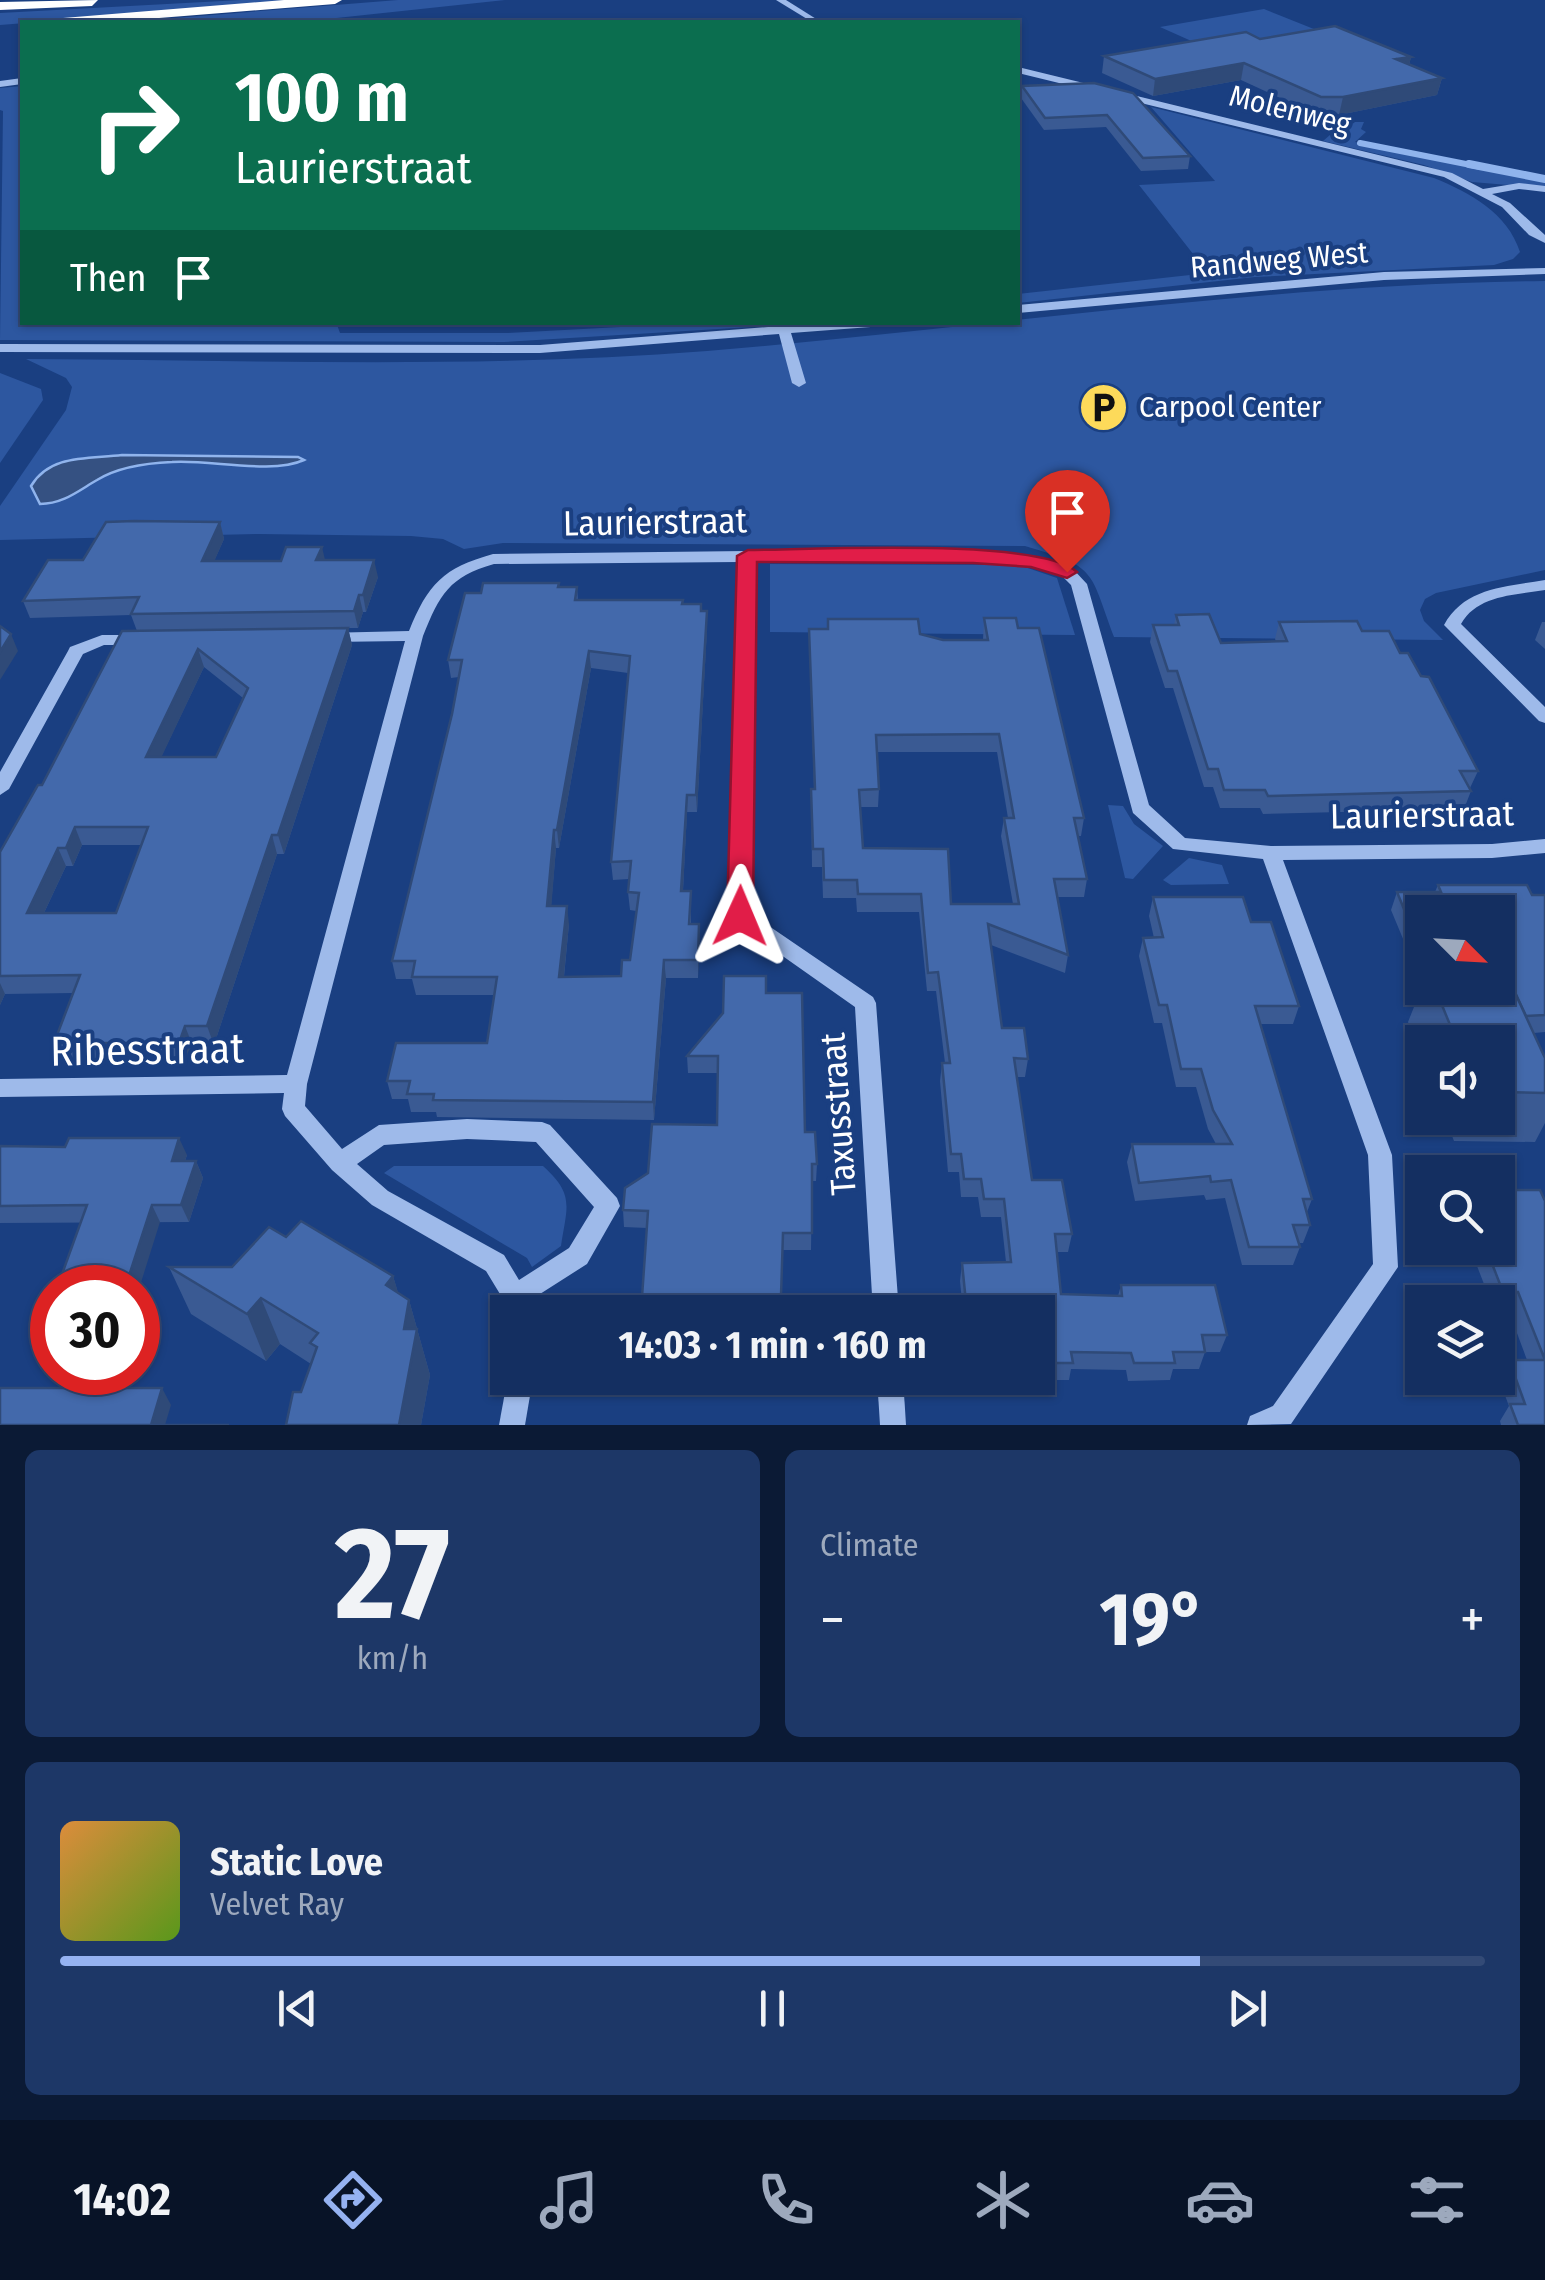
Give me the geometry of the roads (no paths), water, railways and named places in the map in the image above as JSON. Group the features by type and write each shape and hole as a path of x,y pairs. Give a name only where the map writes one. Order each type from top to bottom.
{"highway":[{"path":"88,20 334,0"},
{"path":"0,6 110,1"}],"street":[{"path":"780,0 814,20"},
{"name":"Molenweg","path":"1020,70 1448,175 1506,205 1539,237 1534,246 1545,259"},
{"path":"1483,192 1519,186 1545,190"},
{"name":"Randweg West","path":"1020,309 1384,276 1545,271"},
{"path":"0,348 540,349 857,325"},
{"path":"785,333 798,383"},
{"name":"Taxusstraat","path":"748,556 740,916 865,1002 885,1295"},
{"name":"Laurierstraat","path":"296,1084 414,636 430,596 458,568 493,559 973,556 1034,561 1067,572 1079,584 1140,808 1180,844 1271,853 1492,851 1545,846"},
{"path":"1545,584 1472,601 1457,610 1452,624 1545,717"},
{"path":"317,638 414,636"},
{"path":"0,789 76,651 102,640 161,640"},
{"path":"1260,1425 1282,1415 1386,1267 1380,1154 1271,853"},
{"path":"296,1084 293,1109 340,1163 380,1198 495,1263 511,1295"},
{"name":"Ribesstraat","path":"0,1088 296,1084"},
{"path":"340,1163 379,1136 466,1129 542,1132 608,1206 578,1256 528,1295"},
{"path":"512,1425 517,1395"},
{"path":"891,1395 894,1425"}],"waterway":[{"path":"1360,143 1481,167"},
{"path":"1469,164 1545,179"}],"place":[{"name":"Carpool Center","path":"1104,407"}]}
